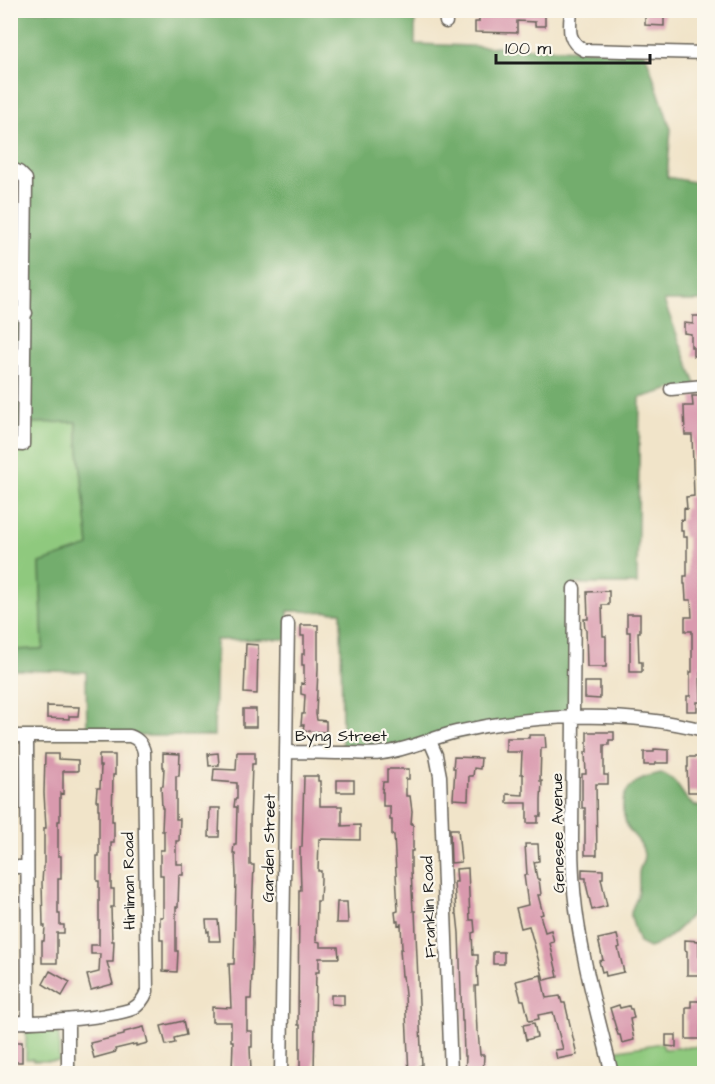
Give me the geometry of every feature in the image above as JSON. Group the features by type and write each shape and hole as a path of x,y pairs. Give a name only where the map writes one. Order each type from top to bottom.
{"street":[{"path":"571,10 573,43 584,50 705,53"},
{"path":"10,168 20,172 26,179 25,313 17,445"},
{"path":"10,313 25,313"},
{"path":"671,388 705,386"},
{"name":"Genesee Avenue","path":"574,588 573,872 582,948 612,1074"},
{"name":"Garden Street","path":"281,1074 288,624"},
{"name":"Byng Street","path":"286,752 379,754 398,751 454,733 493,725 572,718 648,720 705,730"},
{"path":"10,736 27,736 28,1022"},
{"name":"Hirliman Road","path":"27,736 130,736 136,739 144,752 147,992 139,1005 131,1009 115,1014 68,1020"},
{"name":"Franklin Road","path":"430,741 436,754 440,776 451,1074"},
{"path":"10,867 27,867"},
{"path":"10,1022 68,1020 68,1074"}],"green space":[{"path":"11,11 415,11 415,44 645,52 671,129 667,177 704,184 704,301 664,301 697,387 671,389 640,398 637,584 574,584 572,718 537,720 398,751 342,753 341,612 288,611 288,639 216,640 214,736 87,736 86,672 11,670 11,650 43,649 40,563 89,546 76,422 24,423 23,445 11,431 11,214 27,211 28,186 11,168"},
{"path":"76,422 89,547 40,563 43,649 11,650 10,444 23,444 24,423"},
{"path":"661,774 674,781 691,803 704,807 704,894 696,909 680,928 662,942 649,948 639,943 631,916 638,895 639,872 644,855 640,843 626,824 623,802 628,789 633,784"},
{"path":"26,1026 55,1028 59,1037 59,1061 26,1059"},
{"path":"662,1043 664,1049 704,1046 704,1073 612,1073 607,1052"}],"building":[{"path":"479,10 545,10 545,26 535,26 535,22 517,21 517,33 475,32 475,22 479,22"},
{"path":"645,12 664,12 664,26 645,25"},
{"path":"693,316 705,316 705,356 693,356 691,334 684,333 684,323 693,324"},
{"path":"692,396 705,396 703,673 700,673 701,702 697,702 697,711 687,711 687,696 690,696 690,672 692,672 692,631 685,631 685,617 692,617 691,600 686,600 684,584 684,576 687,576 687,537 683,537 683,531 681,531 681,519 684,520 684,508 687,509 686,497 694,496 692,435 685,435 684,408 684,406 693,406"},
{"path":"609,591 609,605 602,605 603,636 606,636 606,667 587,667 584,619 588,619 587,592"},
{"path":"627,614 640,614 639,662 642,662 642,672 630,672 630,632 627,632"},
{"path":"301,625 318,625 316,714 317,720 326,721 326,732 303,731 304,725 301,725 305,695 301,694 301,683 304,684 302,654 304,654 304,636 301,636"},
{"path":"246,644 258,645 257,694 244,693"},
{"path":"585,682 600,682 600,699 585,698"},
{"path":"47,706 79,707 78,716 69,716 69,719 47,718"},
{"path":"243,709 256,709 256,727 243,727"},
{"path":"587,732 614,732 614,740 609,740 609,745 604,745 604,775 608,775 608,784 596,784 597,855 585,855 582,774 586,774"},
{"path":"529,735 545,735 546,748 541,748 541,816 538,816 538,823 527,823 527,803 507,803 507,794 523,795 523,774 521,774 522,752 506,752 506,738 529,738"},
{"path":"654,749 669,750 669,763 644,765 644,752 654,752"},
{"path":"237,752 255,752 255,764 252,764 250,823 250,865 254,865 253,944 251,999 247,999 247,1031 252,1031 251,1071 232,1071 231,1022 212,1022 212,1007 231,1008 229,964 234,964 236,877 235,853 233,853 234,845 236,845 237,807 234,807 235,799 237,799 237,783 213,781 214,769 236,770"},
{"path":"163,753 180,754 179,776 176,776 176,819 180,819 179,841 176,841 176,864 183,864 183,875 179,875 178,907 176,907 177,972 163,971 163,940 160,940 160,917 163,917 163,875 160,875 160,850 164,850 161,786 163,786"},
{"path":"218,753 219,765 209,766 208,754"},
{"path":"45,754 58,754 58,759 78,760 78,771 63,771 63,794 60,793 58,856 61,856 61,879 58,879 58,914 60,914 60,925 64,925 64,933 57,933 57,963 42,963 45,926 43,926 42,883 44,828 46,828"},
{"path":"99,755 115,755 112,821 114,821 114,843 111,843 111,889 114,889 114,907 111,907 112,941 114,941 113,962 107,962 113,984 91,990 87,975 99,972 100,954 91,954 91,945 99,945 97,856 99,856 99,809 98,801 96,801 97,788 100,788"},
{"path":"454,757 481,758 480,769 474,768 473,776 469,776 468,800 453,799"},
{"path":"688,757 700,757 701,792 688,792"},
{"path":"387,769 409,769 409,779 406,779 406,796 410,796 411,824 413,824 411,870 422,1065 419,1066 419,1074 409,1074 400,949 402,949 401,924 398,925 396,921 395,912 398,911 394,835 392,835 390,806 383,806 383,782 387,782"},
{"path":"304,776 318,776 320,806 342,806 342,826 360,825 360,840 319,839 318,871 321,871 321,879 320,901 317,901 316,941 320,942 320,947 338,947 339,958 319,958 319,972 316,972 314,1071 301,1071 300,1025 298,1025 300,847 302,847"},
{"path":"337,780 354,780 354,792 337,792"},
{"path":"210,808 220,808 219,837 209,837"},
{"path":"450,829 458,829 461,862 451,863"},
{"path":"525,844 538,844 539,861 534,862 541,895 538,895 543,914 540,915 545,932 551,930 554,942 550,943 558,977 544,980 529,926 521,928 516,908 528,905 524,875 527,875"},
{"path":"468,868 470,920 474,920 475,932 472,933 473,955 478,955 478,986 475,986 480,1055 484,1055 483,1074 465,1074 459,933 454,882 457,882 456,869"},
{"path":"582,869 603,870 603,878 601,878 607,906 592,910 586,878 582,878"},
{"path":"337,902 347,902 348,923 336,923"},
{"path":"206,920 218,920 220,941 209,941"},
{"path":"617,935 624,972 606,976 605,971 602,972 599,961 603,960 598,939"},
{"path":"685,940 699,941 699,975 687,975"},
{"path":"493,952 504,952 504,964 493,964"},
{"path":"50,971 70,982 62,996 43,984"},
{"path":"541,975 546,998 560,996 562,1003 565,1003 577,1055 557,1059 555,1050 563,1049 553,1012 538,1015 539,1019 529,1021 516,981"},
{"path":"331,995 344,995 344,1005 331,1004"},
{"path":"691,1001 702,1001 700,1039 686,1039 686,1007 691,1007"},
{"path":"619,1005 620,1008 629,1006 634,1018 630,1019 634,1040 622,1043 610,1008"},
{"path":"183,1021 186,1035 174,1038 175,1043 166,1045 161,1026"},
{"path":"534,1023 537,1037 526,1040 523,1025"},
{"path":"144,1027 148,1043 115,1049 116,1052 94,1058 90,1043 124,1035 124,1032"},
{"path":"666,1035 676,1035 676,1047 666,1046"},
{"path":"10,1042 22,1042 22,1062 10,1062"}]}
